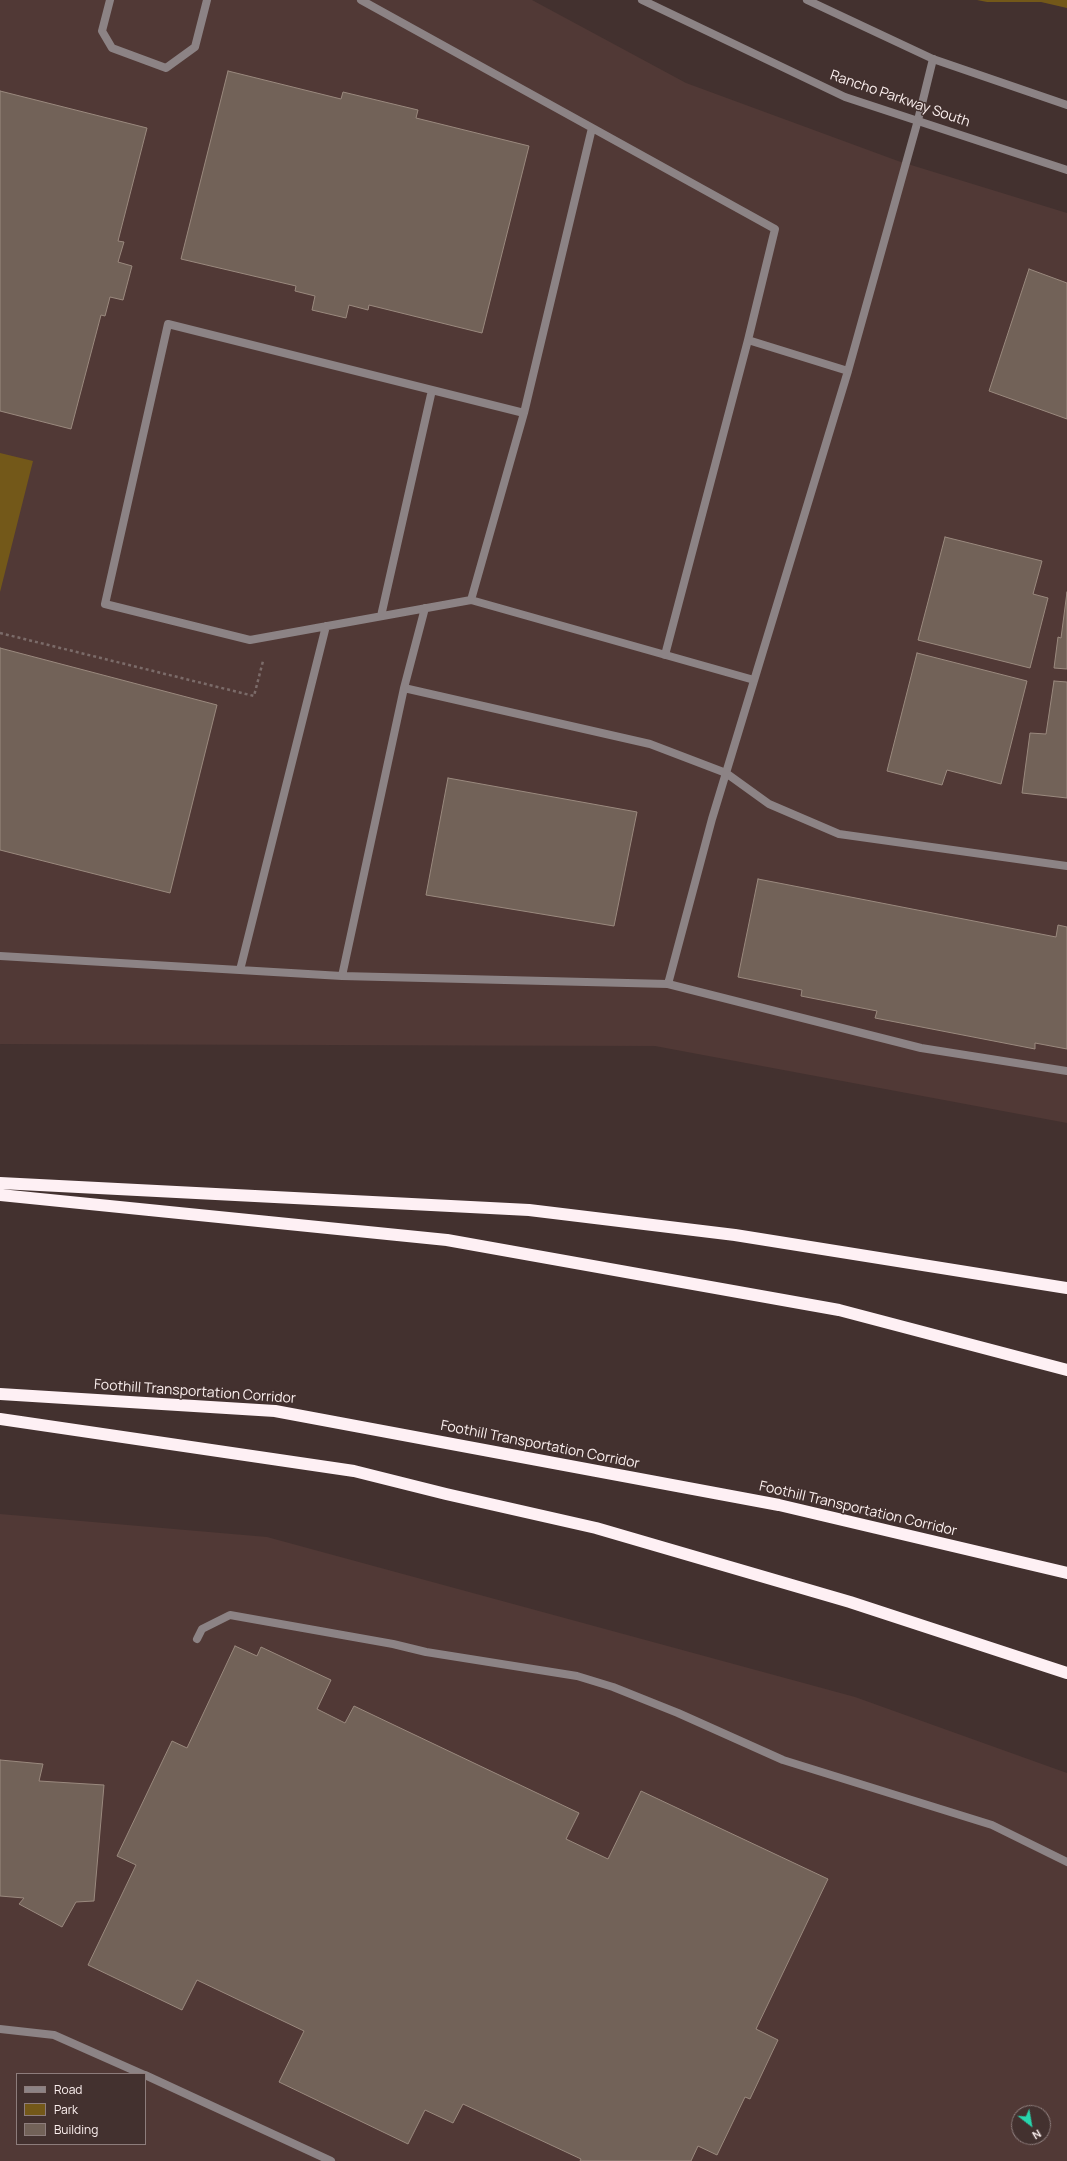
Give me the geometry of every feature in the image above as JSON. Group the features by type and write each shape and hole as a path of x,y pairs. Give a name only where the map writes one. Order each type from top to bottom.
{"highway":[{"path":"0,1183 529,1210 735,1236 1067,1288"},
{"path":"0,1195 447,1240 839,1310 1067,1370"},
{"name":"Foothill Transportation Corridor","path":"0,1394 275,1411 779,1505 1067,1573"},
{"path":"0,1419 354,1471 446,1494 596,1528 768,1576 1067,1673"}],"street":[{"path":"110,0 102,31 112,48 166,68 194,47 208,0"},
{"path":"361,0 775,229 748,340 665,655"},
{"name":"Rancho Parkway South","path":"642,0 845,97 1067,170"},
{"path":"807,0 933,59 1067,105"},
{"path":"668,984 726,773 848,371 918,120 933,59"},
{"path":"472,600 524,413 592,128"},
{"path":"524,413 168,324 105,604 250,640 472,600 754,680"},
{"path":"748,340 848,371"},
{"path":"381,616 432,390"},
{"path":"342,976 404,688 424,608"},
{"path":"240,970 326,626"},
{"path":"404,688 650,744 726,773 769,804 839,834 1067,866"},
{"path":"0,956 342,976 668,984 921,1048 1067,1071"},
{"path":"197,1638 202,1629 230,1615 393,1644 434,1653 577,1676 613,1687 678,1713 783,1760 992,1825 1067,1862"},
{"path":"0,2029 54,2035 140,2073"},
{"path":"146,2075 330,2161"}],"path":[{"path":"0,633 254,696 270,636"}],"shaded area":[{"path":"0,0 532,0 686,83 898,161 1067,213 1067,1123 655,1046 0,1044"},
{"path":"0,1514 267,1537 855,1697 1067,1773 1067,2161 0,2161"}],"green space":[{"path":"977,0 1067,0 1067,8 1041,2 987,2"},
{"path":"0,453 33,461 0,592"}],"building":[{"path":"228,71 341,99 343,92 418,110 416,118 529,146 482,333 369,305 368,310 349,305 346,318 312,310 315,296 295,291 296,286 181,259"},
{"path":"0,91 147,128 118,241 124,242 118,262 132,266 123,300 110,297 105,316 101,315 71,429 0,411"},
{"path":"1029,269 1067,283 1067,419 989,391"},
{"path":"945,537 1042,561 1033,594 1048,598 1030,668 918,640"},
{"path":"1067,592 1067,669 1054,668 1058,637 1061,638"},
{"path":"0,648 217,705 170,893 0,850"},
{"path":"917,653 1027,681 1001,784 947,770 942,785 887,771"},
{"path":"1054,681 1067,682 1067,798 1022,793 1030,733 1046,734"},
{"path":"448,778 637,812 614,926 426,895"},
{"path":"758,879 1056,937 1058,925 1067,927 1067,1049 1035,1043 1035,1049 875,1018 877,1011 801,996 802,990 738,977"},
{"path":"235,1646 257,1656 261,1647 331,1680 317,1709 345,1723 354,1706 579,1813 566,1839 608,1859 641,1791 828,1879 756,2029 778,2040 750,2099 745,2097 717,2155 698,2146 691,2161 580,2161 581,2159 463,2104 453,2123 425,2110 408,2144 279,2082 304,2031 197,1980 182,2010 88,1965 136,1865 117,1856 172,1741 187,1748"},
{"path":"0,1760 43,1764 39,1781 104,1785 94,1901 76,1902 62,1927 19,1904 24,1898 0,1896"}]}
